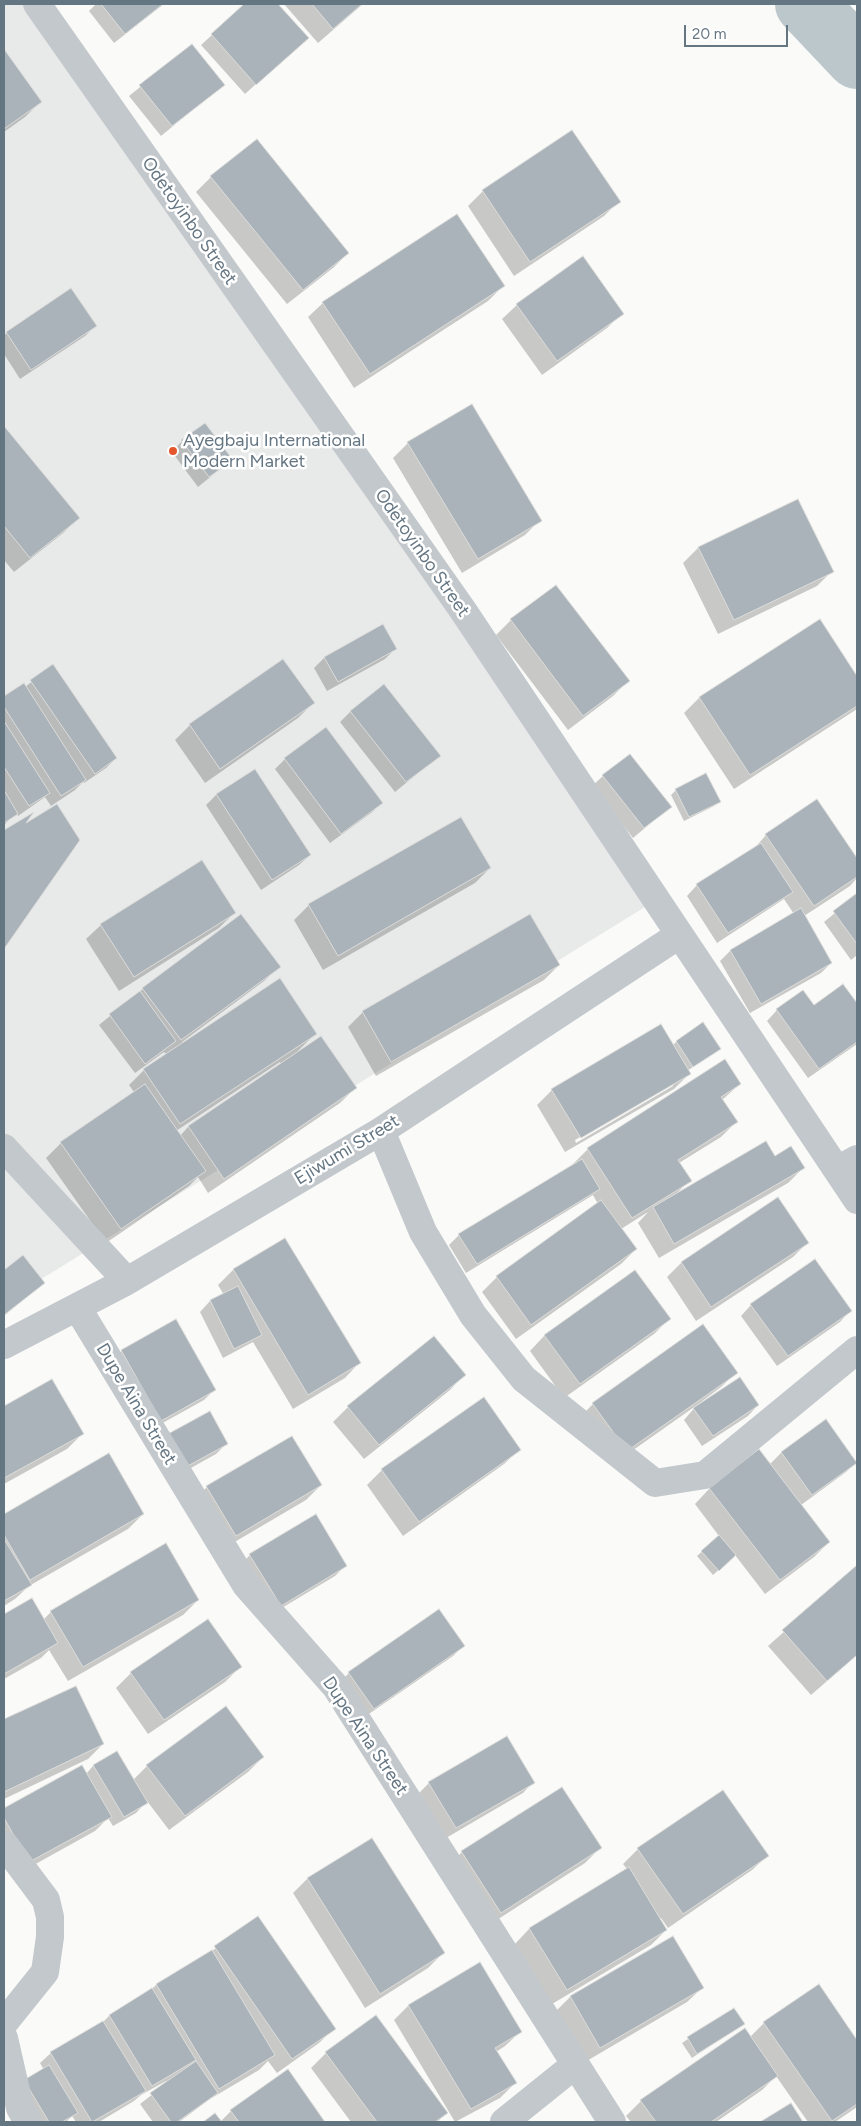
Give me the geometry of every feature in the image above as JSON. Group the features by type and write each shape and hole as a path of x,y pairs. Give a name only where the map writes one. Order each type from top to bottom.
{"street":[{"name":"Odetoyinbo Street","path":"37,4 462,609 679,935 847,1164 857,1200"},
{"name":"Ejiwumi Street","path":"4,1345 127,1281 380,1132 679,935"},
{"path":"380,1132 423,1232 472,1314 524,1379 655,1484 705,1475 857,1350"},
{"path":"4,1148 127,1281"},
{"name":"Dupe Aina Street","path":"77,1307 246,1585 336,1688 612,2122"},
{"path":"4,1844 46,1900 50,1917 50,1937 45,1972 4,2023"},
{"path":"4,2038 20,2108 28,2122"},
{"path":"504,2122 576,2064"}],"shaded area":[{"name":"Ayegbaju International Modern Market","path":"4,4 25,4 658,899 4,1302"}],"building":[{"path":"101,4 163,4 125,34"},
{"path":"244,4 278,4 309,38 256,85 211,34"},
{"path":"312,4 362,4 333,29"},
{"path":"192,44 225,85 172,126 139,85"},
{"path":"4,49 42,102 4,129"},
{"path":"572,130 621,202 530,262 482,190"},
{"path":"257,139 349,253 303,290 210,176"},
{"path":"457,214 505,286 370,374 322,302"},
{"path":"583,256 624,314 557,361 516,304"},
{"path":"71,288 97,326 31,370 6,332"},
{"path":"472,404 542,521 478,559 407,442"},
{"path":"205,423 233,460 209,477 181,440"},
{"path":"4,426 80,518 30,558 4,526"},
{"path":"798,499 834,572 734,620 698,547"},
{"path":"556,585 630,681 583,716 510,619"},
{"path":"820,619 857,676 857,706 750,775 699,697"},
{"path":"383,624 397,649 338,682 324,657"},
{"path":"283,659 315,703 220,769 189,724"},
{"path":"53,664 117,758 95,774 30,680"},
{"path":"24,683 86,780 61,796 4,707 4,696"},
{"path":"384,684 441,756 406,782 350,711"},
{"path":"4,721 50,793 29,806 4,767"},
{"path":"326,727 383,803 341,834 284,758"},
{"path":"630,754 672,807 644,828 602,775"},
{"path":"255,769 311,855 272,880 216,794"},
{"path":"706,773 721,802 689,817 675,789"},
{"path":"4,790 18,814 4,823"},
{"path":"817,799 857,858 857,877 814,906 765,834"},
{"path":"57,804 80,840 4,949 4,830 34,812 26,823"},
{"path":"461,817 491,868 338,956 308,904"},
{"path":"761,843 793,892 728,933 696,884"},
{"path":"202,860 236,913 134,977 100,924"},
{"path":"857,893 857,944 833,911"},
{"path":"801,908 832,963 761,1004 730,950"},
{"path":"241,914 281,967 181,1040 142,988"},
{"path":"530,914 560,965 391,1062 362,1011"},
{"path":"280,978 317,1034 180,1124 143,1069"},
{"path":"843,984 857,1003 857,1042 819,1069 776,1009 803,990 814,1005"},
{"path":"140,991 176,1041 145,1064 109,1014"},
{"path":"703,1022 721,1049 693,1067 676,1041"},
{"path":"661,1024 691,1074 581,1138 551,1089"},
{"path":"321,1036 357,1088 224,1179 188,1126"},
{"path":"725,1059 741,1084 721,1097 738,1122 678,1160 692,1181 632,1218 587,1148"},
{"path":"145,1084 206,1171 121,1229 60,1142"},
{"path":"766,1141 775,1156 791,1146 805,1168 674,1244 653,1207"},
{"path":"582,1159 600,1189 477,1264 458,1234"},
{"path":"778,1197 809,1243 711,1307 681,1262"},
{"path":"601,1200 637,1249 531,1325 496,1276"},
{"path":"285,1238 361,1363 308,1395 233,1269"},
{"path":"23,1255 45,1283 4,1315 4,1270"},
{"path":"815,1259 852,1311 788,1356 750,1304"},
{"path":"635,1270 671,1319 580,1384 544,1335"},
{"path":"238,1286 262,1335 234,1349 210,1300"},
{"path":"176,1319 216,1390 161,1421 121,1350"},
{"path":"703,1324 738,1373 627,1451 592,1403"},
{"path":"434,1336 466,1375 379,1445 347,1406"},
{"path":"740,1377 759,1405 713,1436 693,1408"},
{"path":"52,1379 84,1434 4,1478 4,1406"},
{"path":"484,1397 521,1450 419,1522 381,1469"},
{"path":"210,1411 228,1444 184,1468 166,1435"},
{"path":"826,1419 857,1463 812,1495 781,1452"},
{"path":"292,1436 322,1485 236,1536 206,1486"},
{"path":"759,1449 830,1542 780,1580 709,1488"},
{"path":"109,1453 144,1514 30,1580 4,1535 4,1514"},
{"path":"316,1514 347,1566 281,1606 249,1554"},
{"path":"719,1535 736,1555 719,1571 701,1551"},
{"path":"4,1539 32,1585 4,1601"},
{"path":"166,1543 199,1600 83,1667 50,1611"},
{"path":"857,1565 857,1655 827,1681 782,1630"},
{"path":"32,1598 58,1643 4,1674 4,1614"},
{"path":"439,1609 465,1646 374,1709 348,1672"},
{"path":"208,1619 242,1667 164,1720 130,1672"},
{"path":"76,1686 104,1744 4,1792 4,1719"},
{"path":"226,1706 264,1757 185,1816 146,1765"},
{"path":"507,1736 535,1783 456,1828 428,1782"},
{"path":"117,1751 148,1803 124,1817 93,1765"},
{"path":"82,1765 112,1817 29,1862 4,1818 4,1808"},
{"path":"562,1787 602,1848 501,1913 461,1851"},
{"path":"723,1790 769,1856 683,1914 637,1848"},
{"path":"372,1838 445,1953 380,1994 307,1878"},
{"path":"629,1867 667,1930 567,1990 529,1928"},
{"path":"258,1916 336,2029 292,2059 214,1946"},
{"path":"673,1936 704,1988 600,2048 570,1996"},
{"path":"212,1950 275,2055 219,2089 156,1984"},
{"path":"480,1962 522,2032 495,2048 517,2083 471,2109 408,2005"},
{"path":"819,1984 857,2040 857,2104 832,2121 763,2022"},
{"path":"152,1988 196,2060 152,2086 109,2015"},
{"path":"734,2008 745,2024 697,2054 687,2037"},
{"path":"376,2015 448,2113 435,2122 377,2122 325,2052"},
{"path":"103,2021 146,2091 92,2122 50,2052"},
{"path":"745,2028 778,2076 711,2122 656,2122 640,2100"},
{"path":"196,2061 218,2093 177,2122 171,2122 150,2093"},
{"path":"49,2065 78,2113 62,2122 49,2122 24,2080"},
{"path":"288,2069 325,2122 239,2122 230,2110"},
{"path":"791,2103 803,2122 760,2122"},
{"path":"215,2113 222,2122 203,2122"}],"waterway":[{"path":"806,4 857,58"}],"place":[{"name":"Ayegbaju International Modern Market","path":"173,451"}]}
